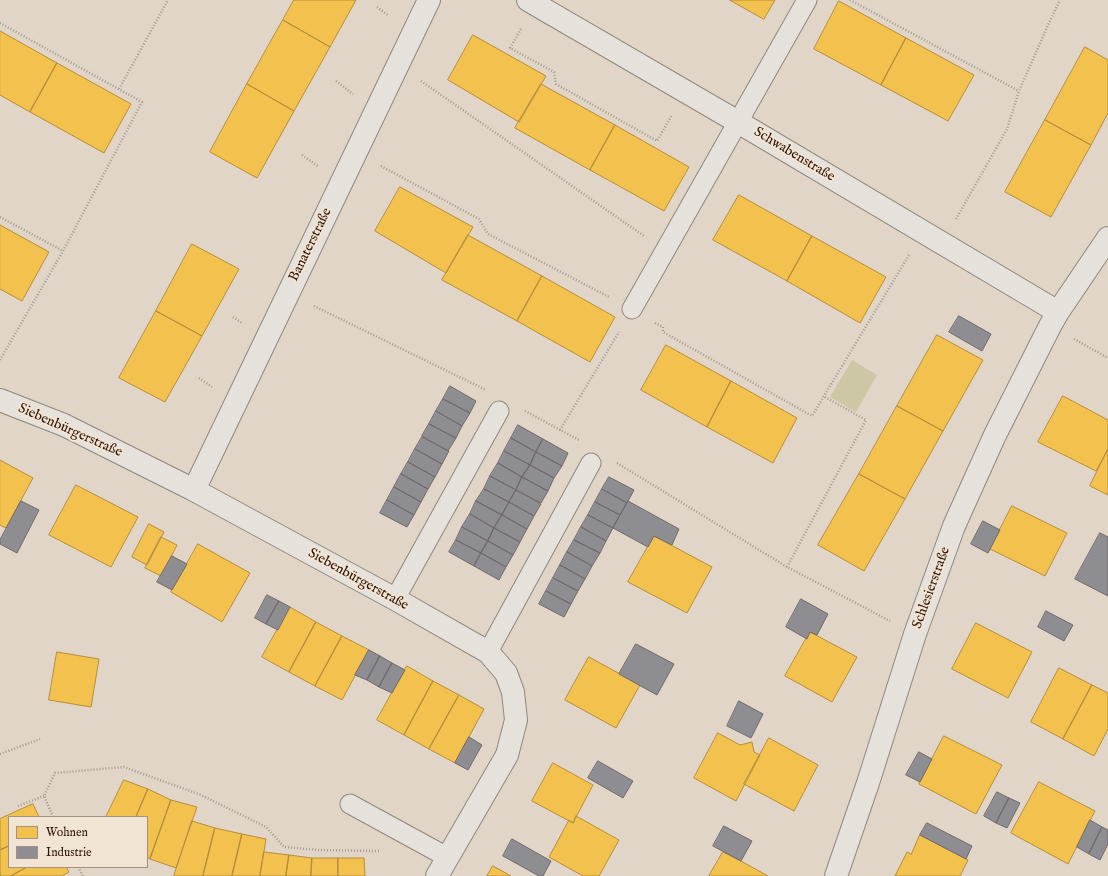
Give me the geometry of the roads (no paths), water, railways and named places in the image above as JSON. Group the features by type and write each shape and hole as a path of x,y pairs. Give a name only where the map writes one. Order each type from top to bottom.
{"street":[{"name":"Banaterstraße","path":"194,490 429,0"},
{"name":"Schwabenstraße","path":"531,2 738,122 942,244 1054,319"},
{"name":"Schlesierstraße","path":"836,876 868,783 915,634 954,526 995,435 1054,319 1108,238"},
{"name":"Siebenbürgerstraße","path":"0,400 64,425 194,490 395,599 488,652 506,673 513,692 516,720 507,755 437,876"}],"lane":[{"path":"635,311 665,251 807,0"},
{"path":"395,599 499,411"},
{"path":"488,652 591,463"},
{"path":"350,804 447,857"}]}
